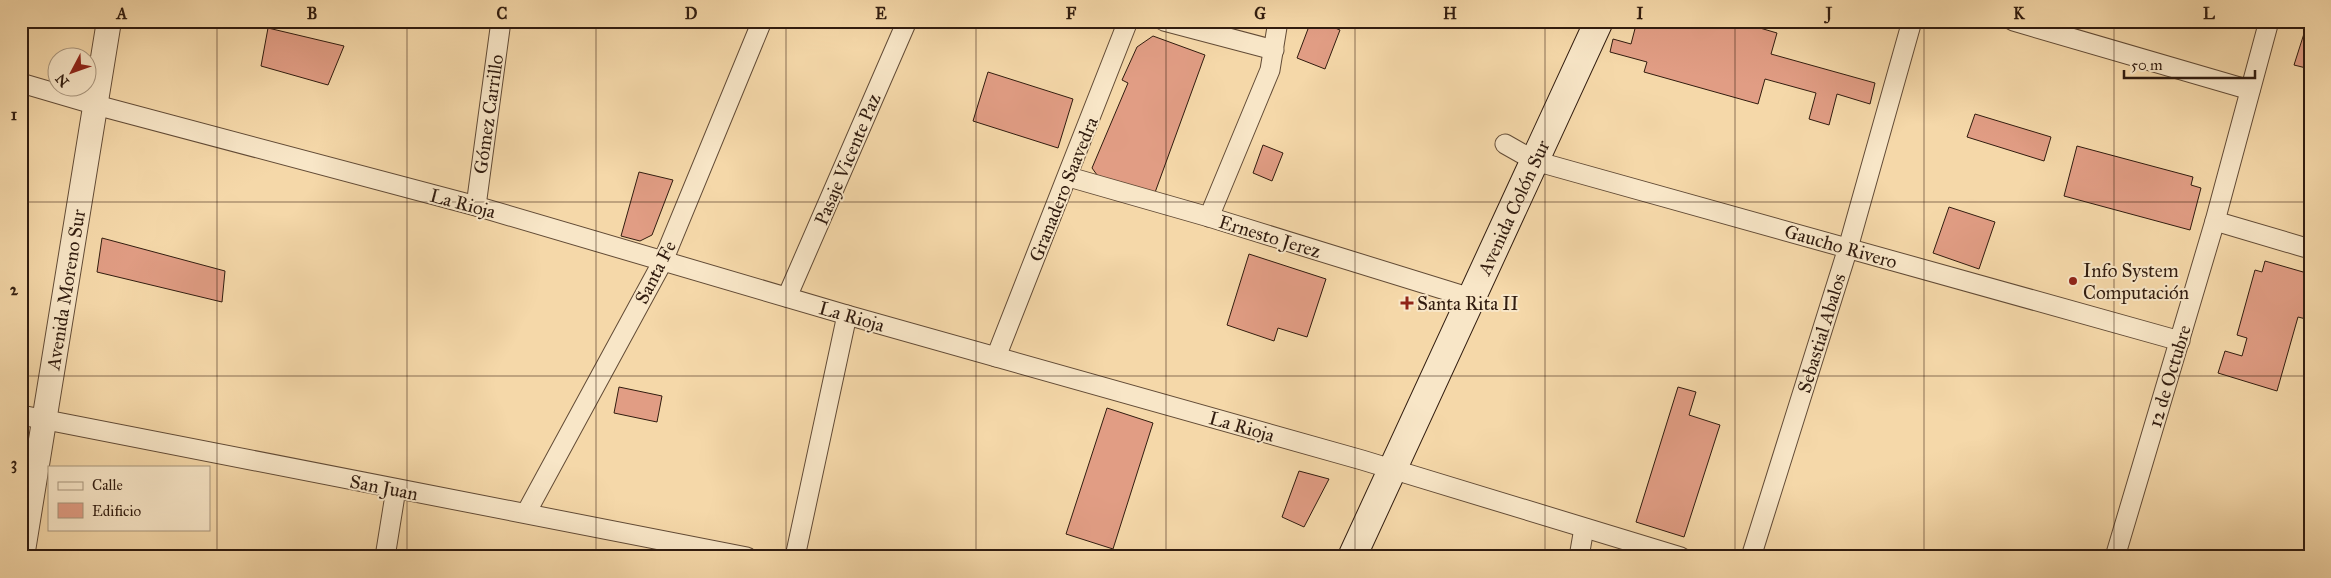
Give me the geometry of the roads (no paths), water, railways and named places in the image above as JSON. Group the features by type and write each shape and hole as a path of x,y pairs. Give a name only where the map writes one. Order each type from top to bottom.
{"main road":[{"name":"Avenida Colón Sur","path":"1352,557 1599,21"}],"street":[{"name":"Avenida Moreno Sur","path":"22,557 46,420 109,21"},
{"name":"Gómez Carrillo","path":"476,206 501,21"},
{"name":"Santa Fe","path":"526,513 663,261 762,21"},
{"name":"Pasaje Vicente Paz","path":"787,297 907,21"},
{"name":"Granadero Saavedra","path":"996,357 1128,21"},
{"path":"1164,21 1274,50"},
{"path":"1209,217 1263,88 1274,50 1278,21"},
{"name":"Sebastial Abalos","path":"1752,557 1848,248 1912,21"},
{"path":"2013,21 2250,90"},
{"name":"12 de Octubre","path":"2115,557 2215,221 2269,21"},
{"name":"La Rioja","path":"21,83 96,105 476,206 847,315 1362,460 1681,557"},
{"name":"Gaucho Rivero","path":"1505,144 1536,161 2180,341"},
{"name":"Ernesto Jerez","path":"1068,176 1209,217 1471,298"},
{"path":"2215,221 2310,249"},
{"path":"796,557 847,315"},
{"name":"San Juan","path":"21,415 748,557"},
{"path":"385,557 396,489"},
{"path":"1579,557 1584,528"}],"place":[{"name":"Info System Computación","path":"2073,281"},
{"name":"Santa Rita II","path":"1407,303"}]}
